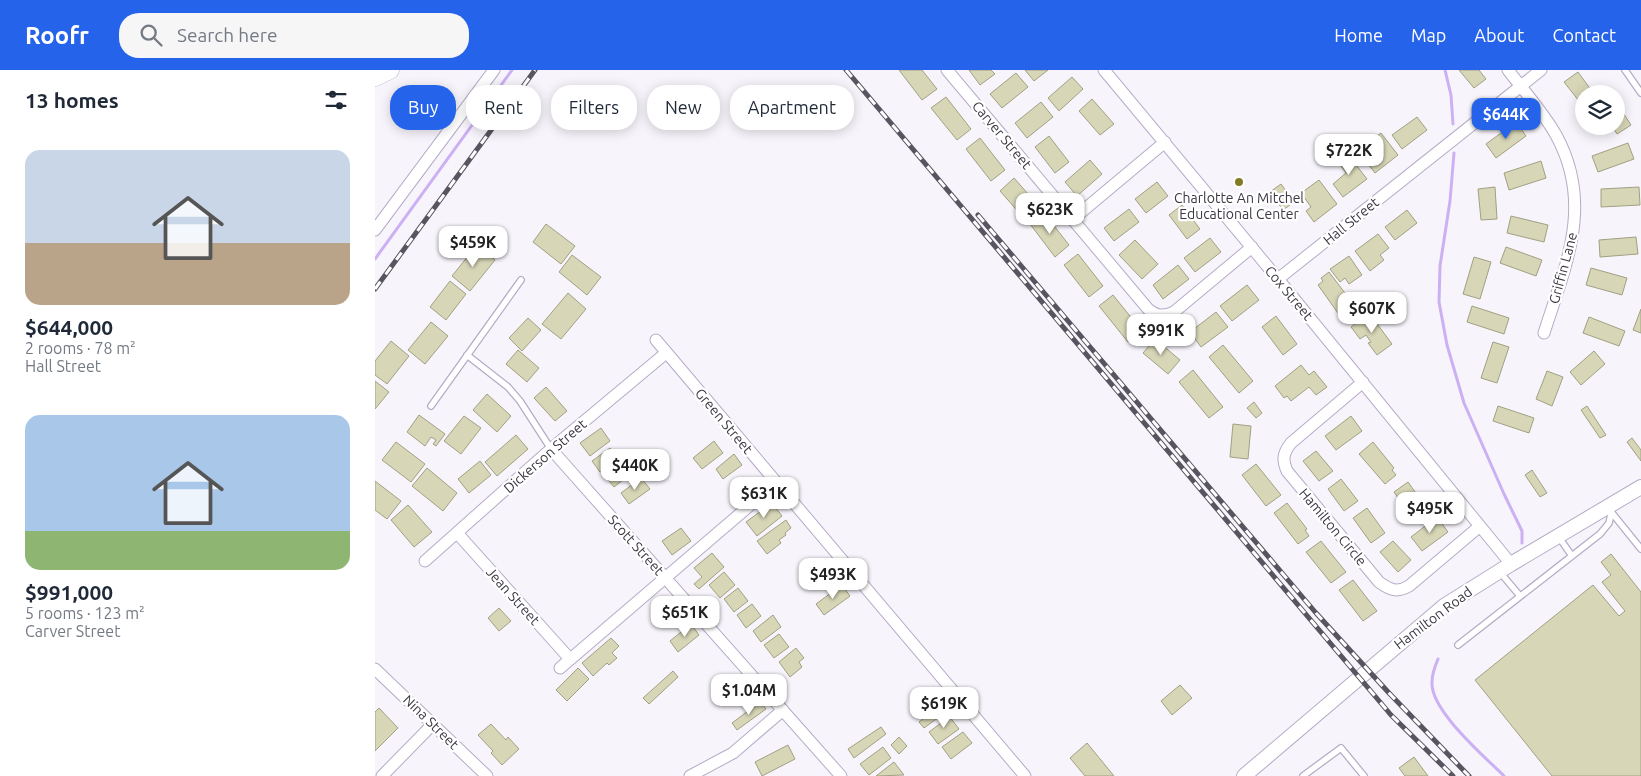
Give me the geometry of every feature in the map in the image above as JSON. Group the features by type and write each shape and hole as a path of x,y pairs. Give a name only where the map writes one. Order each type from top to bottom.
{"main road":[{"path":"375,78 390,70"}],"street":[{"path":"375,230 494,70"},
{"name":"Carver Street","path":"947,70 1148,309 1159,315 1174,312 1251,247"},
{"name":"Cox Street","path":"1104,70 1480,526 1505,568"},
{"name":"Griffin Lane","path":"1508,70 1556,134 1569,164 1575,194 1576,210 1572,244 1544,333"},
{"name":"Hall Street","path":"1278,279 1541,70"},
{"path":"1073,219 1165,142"},
{"name":"Green Street","path":"656,340 1025,776"},
{"name":"Dickerson Street","path":"425,561 551,449 666,353"},
{"name":"Hamilton Circle","path":"1363,382 1291,443 1284,454 1287,472 1379,582 1394,590 1402,590 1409,586 1480,526"},
{"name":"Scott Street","path":"551,449 841,776"},
{"path":"560,668 776,483"},
{"name":"Hamilton Road","path":"1244,776 1429,618 1456,598 1558,536 1613,508 1641,487"},
{"name":"Jean Street","path":"457,533 570,660"},
{"name":"Nina Street","path":"375,669 487,776"},
{"path":"689,776 733,752 783,710"},
{"path":"382,776 433,724"}],"lane":[{"path":"1625,70 1641,93"},
{"path":"431,406 521,280"},
{"path":"467,355 508,387 520,401 551,449"},
{"path":"1613,508 1641,549"},
{"path":"1458,645 1600,534 1609,523 1613,508"},
{"path":"1558,536 1572,556"},
{"path":"1505,568 1521,596"},
{"path":"1303,776 1341,748 1365,776"}],"building":[{"path":"899,70 922,70 937,89 922,100"},
{"path":"969,70 991,70 995,74 980,85"},
{"path":"1025,70 1048,70 1034,81"},
{"path":"1459,70 1479,70 1486,79 1474,88"},
{"path":"1578,72 1587,85 1575,85 1575,96 1564,82"},
{"path":"1016,73 1028,87 1002,108 990,94"},
{"path":"1072,77 1083,89 1059,111 1048,98"},
{"path":"946,97 971,129 957,140 931,108"},
{"path":"1092,99 1114,124 1100,135 1079,111"},
{"path":"1041,102 1053,117 1027,138 1015,123"},
{"path":"1625,116 1631,125 1625,129"},
{"path":"1417,117 1427,130 1402,149 1392,135"},
{"path":"1516,122 1526,136 1496,158 1486,144"},
{"path":"1381,133 1398,155 1375,173 1365,160 1375,153 1367,143"},
{"path":"1049,136 1069,162 1055,173 1035,147"},
{"path":"980,138 1005,170 991,181 966,149"},
{"path":"1628,143 1634,159 1598,172 1592,156"},
{"path":"1346,152 1367,179 1343,197 1333,184 1346,173 1336,159"},
{"path":"1090,160 1102,174 1077,196 1065,182"},
{"path":"1541,161 1546,178 1509,190 1504,173"},
{"path":"1014,178 1036,203 1022,216 1000,191"},
{"path":"1319,180 1337,204 1314,222 1306,211 1311,207 1301,193"},
{"path":"1157,182 1168,196 1146,213 1135,199"},
{"path":"1281,184 1294,202 1283,210 1270,192"},
{"path":"1495,187 1497,219 1481,220 1478,189"},
{"path":"1639,187 1640,205 1601,207 1601,189"},
{"path":"1182,205 1200,229 1187,239 1169,215"},
{"path":"1129,209 1139,222 1114,241 1104,228"},
{"path":"1407,210 1417,223 1395,240 1385,227"},
{"path":"1044,213 1069,245 1055,257 1030,224"},
{"path":"1511,216 1548,225 1544,242 1507,233"},
{"path":"546,224 575,246 561,264 533,242"},
{"path":"1378,234 1389,248 1380,255 1384,260 1370,271 1355,251"},
{"path":"1636,237 1638,254 1600,257 1599,240"},
{"path":"1210,238 1221,252 1195,272 1184,258"},
{"path":"1135,240 1158,264 1142,279 1119,255"},
{"path":"477,245 495,260 470,291 452,276"},
{"path":"1506,247 1542,260 1536,276 1500,263"},
{"path":"1078,254 1103,286 1089,297 1064,265"},
{"path":"572,255 601,277 587,295 559,272"},
{"path":"1349,256 1362,275 1349,284 1345,278 1340,282 1330,269"},
{"path":"1474,257 1491,262 1480,299 1463,294"},
{"path":"1178,265 1189,279 1163,299 1153,285"},
{"path":"1591,268 1627,278 1622,295 1586,285"},
{"path":"1329,272 1354,305 1340,316 1318,285 1323,281 1321,278"},
{"path":"450,281 466,294 446,320 430,307"},
{"path":"1247,285 1259,300 1232,321 1220,306"},
{"path":"568,293 586,309 561,339 542,324"},
{"path":"1113,295 1142,331 1128,342 1099,306"},
{"path":"1472,306 1509,318 1504,334 1467,322"},
{"path":"1641,309 1641,333 1633,330"},
{"path":"1216,312 1228,327 1201,347 1190,332"},
{"path":"1369,313 1392,344 1377,355 1368,343 1371,342 1366,335 1360,339 1351,327"},
{"path":"1276,316 1297,344 1283,355 1262,327"},
{"path":"1589,317 1625,331 1619,346 1583,333"},
{"path":"528,318 541,330 522,351 509,338"},
{"path":"431,322 448,336 425,364 408,350"},
{"path":"1155,339 1180,360 1168,374 1143,353"},
{"path":"391,341 409,356 387,384 375,375 375,361"},
{"path":"1493,342 1509,347 1497,383 1481,378"},
{"path":"1223,345 1253,381 1239,393 1209,357"},
{"path":"518,350 539,368 527,382 506,364"},
{"path":"1594,351 1605,364 1581,385 1570,372"},
{"path":"1301,365 1309,375 1314,371 1327,387 1316,395 1309,387 1291,401 1287,396 1284,398 1275,386"},
{"path":"1193,370 1223,407 1209,418 1179,382"},
{"path":"1547,371 1563,377 1552,406 1536,399"},
{"path":"375,381 389,392 375,409"},
{"path":"546,387 567,411 555,421 534,398"},
{"path":"487,394 511,416 497,432 473,410"},
{"path":"1254,402 1262,413 1256,418 1247,408"},
{"path":"1498,406 1534,418 1529,433 1493,421"},
{"path":"1587,406 1606,435 1600,438 1581,410"},
{"path":"419,415 445,434 436,446 433,444 436,440 431,437 425,446 407,432"},
{"path":"464,416 481,428 461,454 444,441"},
{"path":"1351,416 1362,431 1336,450 1325,436"},
{"path":"1233,424 1251,426 1248,459 1230,457"},
{"path":"601,428 610,441 590,456 580,443"},
{"path":"516,435 528,449 497,476 485,462"},
{"path":"1632,438 1641,450 1641,461 1627,442"},
{"path":"714,441 723,453 702,469 693,458"},
{"path":"396,442 425,464 411,482 382,460"},
{"path":"1373,442 1394,468 1392,470 1396,475 1385,484 1359,454"},
{"path":"610,448 618,459 600,472 592,461"},
{"path":"1316,451 1333,471 1319,481 1303,461"},
{"path":"734,454 742,465 723,479 716,469"},
{"path":"625,460 634,471 614,487 605,476"},
{"path":"480,461 491,475 469,493 458,479"},
{"path":"1256,464 1281,495 1266,506 1242,475"},
{"path":"427,468 457,493 443,511 412,486"},
{"path":"1532,470 1547,493 1540,497 1525,475"},
{"path":"641,478 650,489 629,504 621,493"},
{"path":"1341,479 1358,501 1344,511 1328,489"},
{"path":"375,481 401,501 387,519 375,510"},
{"path":"1408,482 1425,506 1411,516 1394,492"},
{"path":"772,503 782,516 757,536 746,522"},
{"path":"1287,503 1307,529 1305,530 1309,536 1298,544 1274,513"},
{"path":"408,505 432,532 414,547 391,520"},
{"path":"1367,508 1385,533 1371,543 1353,518"},
{"path":"1437,517 1448,532 1422,551 1411,537"},
{"path":"786,520 791,528 779,540 781,543 767,554 757,541"},
{"path":"681,528 691,541 672,555 662,541"},
{"path":"1321,541 1346,572 1331,583 1306,552"},
{"path":"1393,541 1411,560 1398,572 1380,552"},
{"path":"712,553 724,567 699,589 694,584 702,577 694,568"},
{"path":"1611,554 1641,592 1641,776 1552,776 1475,680 1593,585 1619,616 1625,611 1602,582 1611,575 1601,562"},
{"path":"724,572 735,585 720,598 709,585"},
{"path":"1353,580 1377,611 1363,621 1339,590"},
{"path":"842,585 850,596 824,615 816,604"},
{"path":"738,588 748,601 734,612 724,599"},
{"path":"752,604 761,616 746,628 737,615"},
{"path":"499,608 511,621 499,631 488,618"},
{"path":"773,615 781,627 761,642 753,631"},
{"path":"691,624 699,635 678,652 670,641"},
{"path":"779,634 789,647 774,658 764,645"},
{"path":"611,638 619,646 612,653 617,658 609,665 607,663 593,676 582,663"},
{"path":"796,648 804,658 799,662 802,667 790,677 779,662"},
{"path":"578,668 589,679 567,701 556,690"},
{"path":"673,671 678,677 649,704 643,698"},
{"path":"1180,685 1192,698 1172,715 1161,701"},
{"path":"936,699 946,712 924,728 919,722 923,719 918,712"},
{"path":"760,702 766,709 737,730 732,723"},
{"path":"379,708 398,728 375,751 375,712"},
{"path":"946,712 959,729 938,744 929,732 941,723 937,718"},
{"path":"491,724 506,740 508,737 519,749 502,765 491,753 493,751 478,735"},
{"path":"881,727 886,734 854,758 848,749"},
{"path":"963,732 972,743 951,759 942,747"},
{"path":"899,737 907,746 899,754 891,745"},
{"path":"1087,743 1114,776 1085,776 1070,758"},
{"path":"788,745 795,759 762,776 755,762"},
{"path":"883,747 891,758 869,775 860,764"},
{"path":"1414,757 1428,776 1405,776 1399,768"},
{"path":"894,762 904,775 876,776"}],"waterway":[{"path":"375,259 512,70"},
{"path":"1445,70 1451,95 1453,124"},
{"path":"1454,153 1450,201 1440,266 1439,302 1447,345 1464,403 1522,531 1522,543"},
{"path":"1438,659 1432,682 1434,693 1440,706 1460,732 1504,776"}],"railway":[{"path":"375,289 535,70"},
{"path":"846,70 1391,715 1453,776"},
{"path":"978,215 1316,613 1389,693 1469,776"}],"place":[{"name":"Charlotte An Mitchel Educational Center","path":"1239,182"}]}
